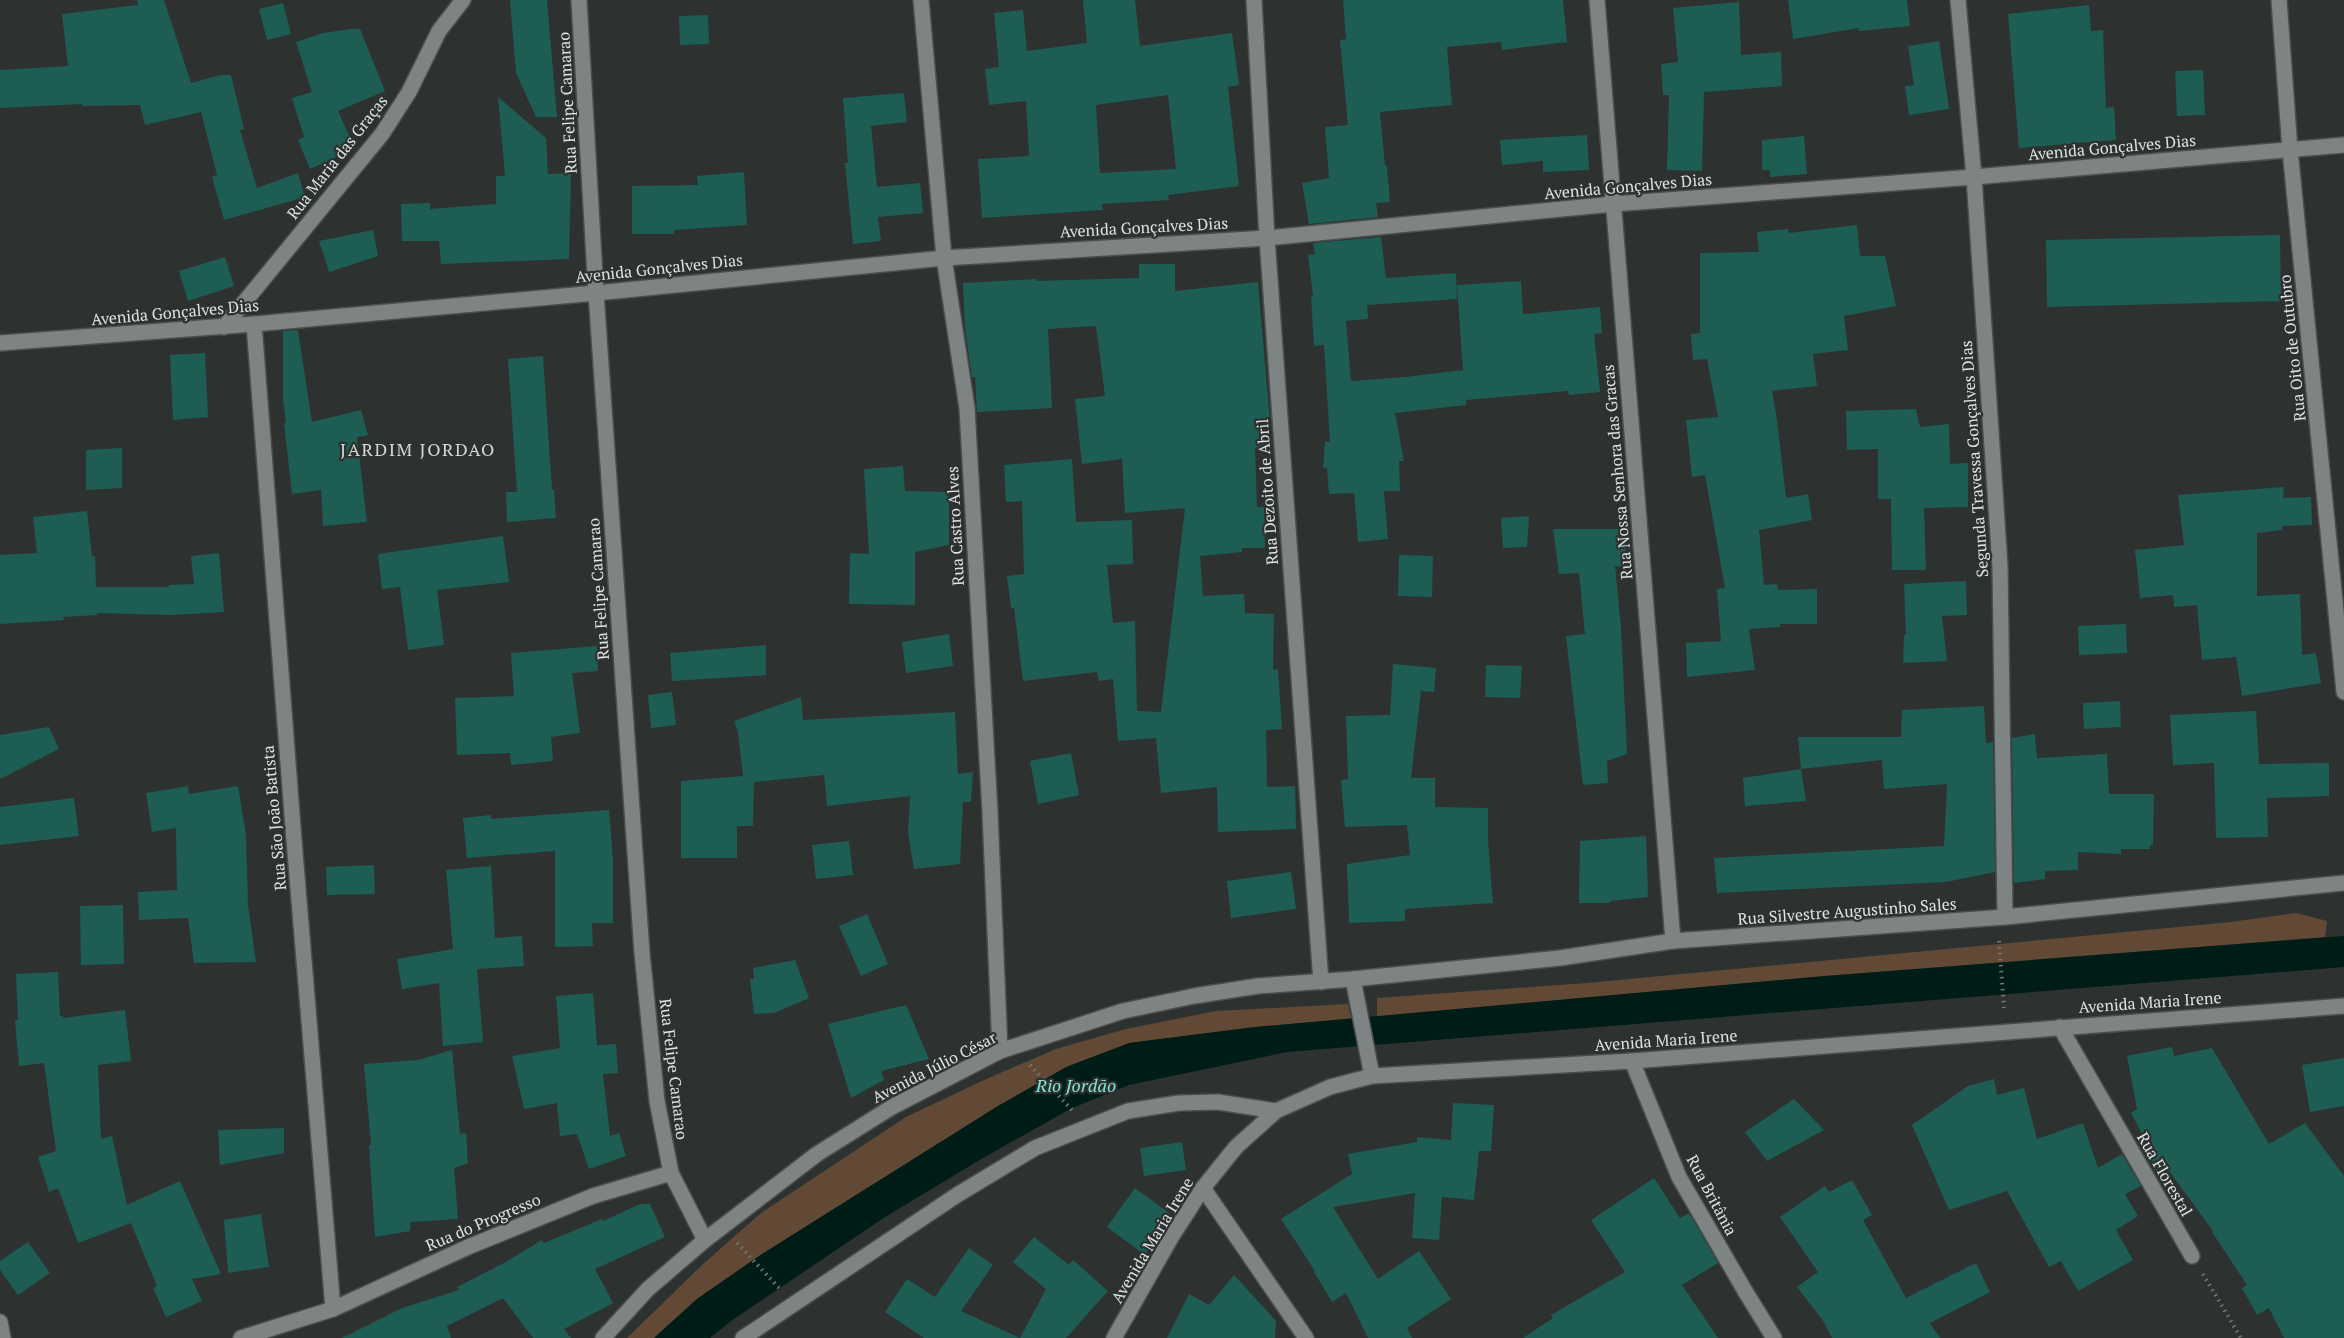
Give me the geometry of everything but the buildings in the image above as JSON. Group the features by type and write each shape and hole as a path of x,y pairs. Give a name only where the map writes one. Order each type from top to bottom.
{"street":[{"name":"Rua Maria das Graças","path":"224,327 382,134 409,92 439,31 463,0"},
{"name":"Rua Felipe Camarao","path":"579,0 596,293 642,953 657,1101 671,1173"},
{"name":"Rua Castro Alves","path":"921,0 944,258 966,408 990,812 1000,1052"},
{"name":"Rua Dezoito de Abril","path":"1254,0 1267,238 1321,982"},
{"name":"Rua Nossa Senhora das Gracas","path":"1597,0 1673,941"},
{"name":"Segunda Travessa Gonçalves Dias","path":"1959,0 1974,177 2000,566 2006,917"},
{"name":"Rua Oito de Outubro","path":"2279,0 2290,150 2344,692"},
{"name":"Avenida Gonçalves Dias","path":"0,344 224,327 944,258 1267,238 1613,204 1974,177 2344,145"},
{"name":"Rua São João Batista","path":"254,324 333,1309"},
{"name":"Rua Silvestre Augustinho Sales","path":"1354,985 1673,941 2006,917 2344,883"},
{"name":"Avenida Júlio César","path":"603,1338 648,1289 705,1240 817,1154 892,1107 1000,1052 1074,1025 1133,1008 1194,996 1236,989 1321,982 1354,985"},
{"path":"1354,985 1371,1069"},
{"name":"Avenida Maria Irene","path":"1114,1338 1172,1236 1203,1188 1236,1147 1276,1111 1371,1069 1632,1061 2344,1006"},
{"name":"Rua Florestal","path":"2060,1027 2192,1256"},
{"name":"Rua Britânia","path":"1632,1061 1679,1177 1774,1338"},
{"path":"743,1338 928,1214 1035,1148 1128,1112 1179,1103 1218,1102 1276,1111"},
{"path":"671,1173 705,1240"},
{"name":"Rua do Progresso","path":"241,1338 333,1309 478,1242 593,1196 671,1173"},
{"path":"1203,1188 1306,1338"},
{"path":"0,1322 3,1338"}],"path":[{"path":"1999,935 2004,1010"},
{"path":"1029,1064 1075,1113"},
{"path":"735,1240 782,1292"},
{"path":"2192,1256 2241,1338"}],"shaded area":[{"path":"2296,913 2327,921 2325,937 1825,976 1377,1017 1377,998 1587,983 2231,922"},
{"path":"1348,1004 1351,1019 1255,1027 1129,1043 998,1106 759,1256 697,1299 654,1338 627,1338 702,1265 761,1213 906,1117 984,1080 1056,1049 1126,1029 1216,1011"}],"water":[{"name":"Rio Jordão","path":"2344,936 2344,967 1287,1052 1129,1085 1070,1109 885,1217 731,1321 710,1338 654,1338 697,1299 759,1256 998,1106 1066,1067 1129,1043 1255,1027 1825,976"}],"district":[{"name":"JARDIM JORDAO","path":"418,449"}]}
